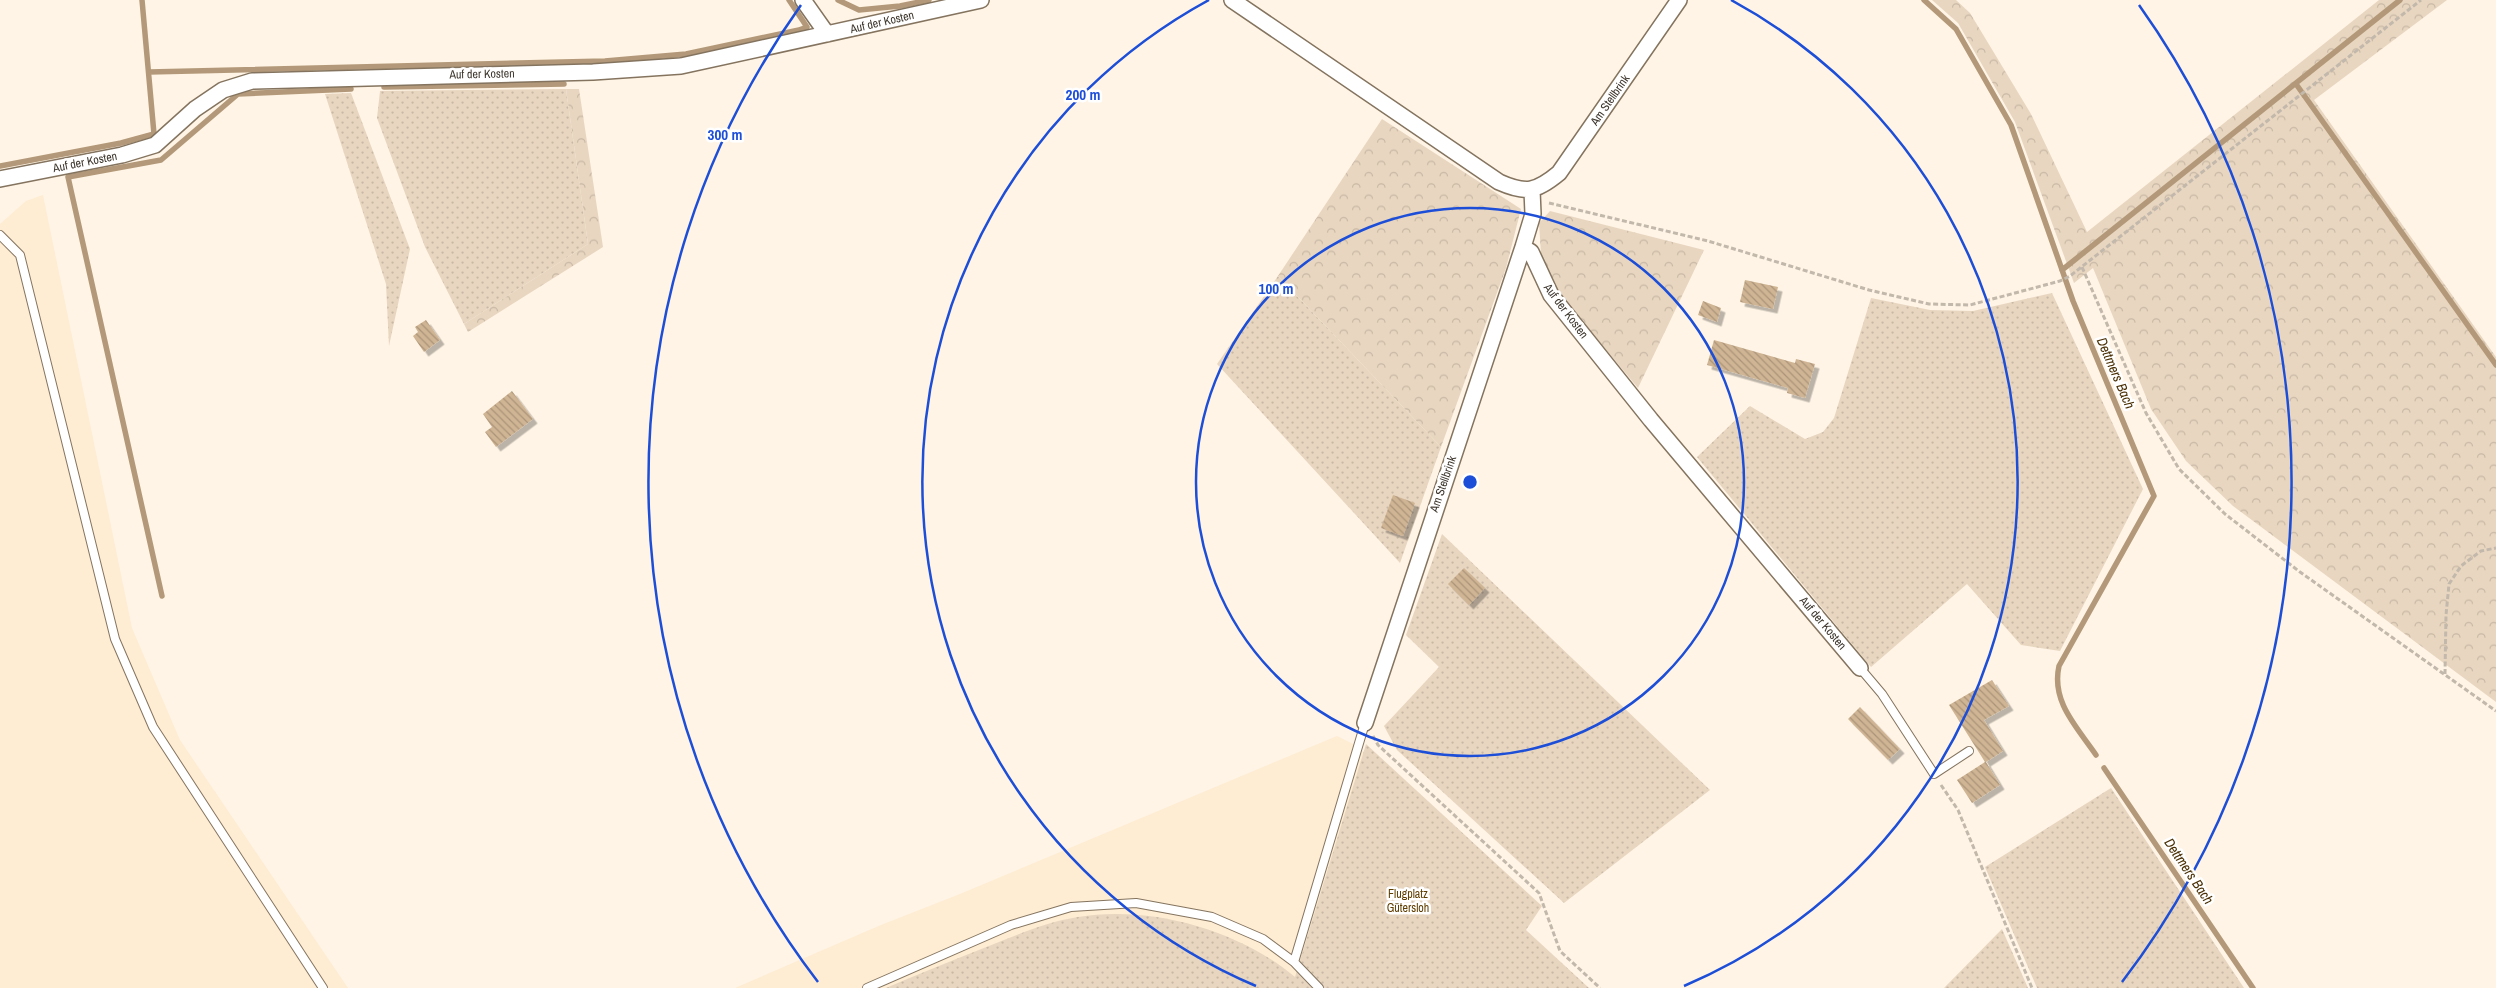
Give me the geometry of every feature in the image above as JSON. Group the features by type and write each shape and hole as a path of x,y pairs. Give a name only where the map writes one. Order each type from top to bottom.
{"street":[{"path":"803,0 827,34"},
{"name":"Auf der Kosten","path":"0,180 122,155 155,145 195,109 223,90 252,81 593,72 681,66 981,0"},
{"path":"1232,0 1499,182 1515,189 1532,190 1533,214 1523,247"},
{"name":"Am Stellbrink","path":"1532,190 1546,184 1559,173 1679,0"},
{"name":"Auf der Kosten","path":"1523,247 1531,252 1551,295 1651,420 1860,668"},
{"name":"Am Stellbrink","path":"1365,722 1523,247"}],"lane":[{"path":"0,235 20,255 115,639 153,727 323,988"},
{"path":"1860,668 1882,694 1934,774 1969,751"},
{"path":"1294,962 1365,722"},
{"path":"867,988 1011,925 1071,906 1136,903 1212,917 1263,939 1294,962 1319,988"}],"path":[{"path":"1532,190 1549,203 1708,241 1869,290 1929,304 1970,305 2060,282 2070,276 2421,0"},
{"path":"2082,267 2146,413 2179,468 2225,514 2300,572 2496,711"},
{"path":"2445,675 2446,615 2449,584 2461,566 2480,551 2496,548"},
{"path":"1365,722 1378,745 1539,893 1560,951 1600,988"},
{"path":"1934,774 1958,810 2032,988"}],"shaded area":[{"path":"43,195 132,628 180,740 348,988 0,988 0,224 26,201"},
{"path":"1337,736 1357,746 1537,905 1523,928 1586,988 735,988 881,925 960,894"}],"green space":[{"path":"1932,0 1956,0 1970,13 2031,114 2087,232 2379,0 2447,0 2314,100 2496,357 2496,702 2233,506 2186,461 2151,409 2093,268 2074,283 2015,122 1958,23"},
{"path":"566,89 588,244 464,324 425,247 377,118 380,91"},
{"path":"566,89 579,89 603,247 468,332 464,324 588,244"},
{"path":"351,93 410,249 389,346 386,284 325,94"},
{"path":"1382,119 1521,209 1506,268 1441,447 1278,276"},
{"path":"1550,211 1704,250 1638,388 1557,291 1541,254 1539,223"},
{"path":"1278,276 1441,447 1400,563 1217,364"},
{"path":"2052,293 2143,489 2060,651 2021,645 1967,584 1871,667 1697,457 1750,406 1805,439 1823,432 1834,418 1871,298 1930,310 1973,311"},
{"path":"1442,534 1710,790 1564,903 1397,750 1384,726 1439,667 1406,635"},
{"name":"Flugplatz Gütersloh","path":"1366,744 1542,906 1526,930 1589,988 886,988 1042,926 1066,919 1106,914 1164,918 1221,934 1273,960 1295,977"},
{"path":"2111,788 2244,988 2037,988 1985,867"},
{"path":"2002,929 2028,988 1944,988"}],"building":[{"path":"1745,280 1778,287 1773,309 1740,302"},
{"path":"1703,301 1721,308 1717,322 1698,315"},
{"path":"426,320 440,340 424,352 413,336 418,332 415,327"},
{"path":"1714,340 1795,363 1796,359 1815,364 1805,398 1787,393 1788,388 1707,365"},
{"path":"512,391 533,419 496,447 485,432 492,427 483,414"},
{"path":"1393,495 1415,503 1403,536 1381,528"},
{"path":"1464,568 1485,588 1469,605 1448,584"},
{"path":"1992,680 2009,706 1984,720 2003,751 1986,762 2000,785 1972,803 1957,780 1985,762 1949,705"},
{"path":"1860,707 1900,749 1888,760 1848,719"}],"waterway":[{"path":"0,166 121,143 154,134 142,0"},
{"path":"149,72 605,61 686,54 807,27 789,0"},
{"path":"838,0 859,10 900,6 929,0"},
{"name":"Dettmers Bach","path":"1924,0 1956,29 2011,125 2073,301 2154,496 2059,666 2058,679 2062,703 2067,714 2096,755"},
{"path":"2062,270 2400,0"},
{"path":"384,87 564,84"},
{"path":"2296,84 2496,365"},
{"path":"162,596 68,177 161,160 238,94 351,89"},
{"name":"Dettmers Bach","path":"2104,768 2253,988"}]}
